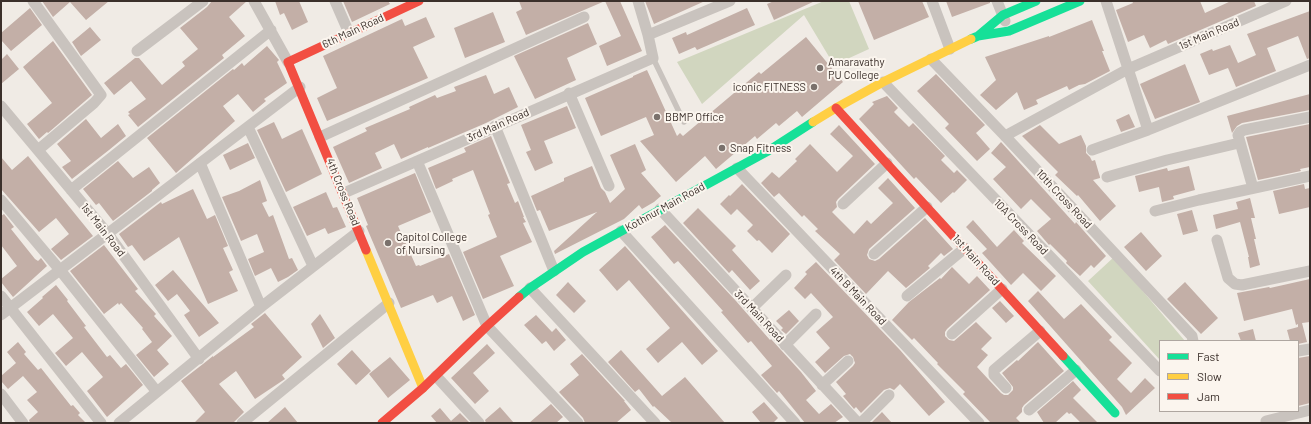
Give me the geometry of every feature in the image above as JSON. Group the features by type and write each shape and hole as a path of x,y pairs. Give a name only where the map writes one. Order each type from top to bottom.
{"street":[{"path":"33,1 101,95 94,103 38,150"},
{"path":"137,51 203,1"},
{"name":"4th Cross Road","path":"254,1 271,30 300,87 423,388"},
{"path":"335,1 349,33"},
{"name":"6th Main Road","path":"288,62 349,33 404,4 418,1"},
{"path":"638,1 653,58"},
{"path":"648,35 730,1"},
{"path":"932,1 950,49"},
{"path":"998,1 1009,31"},
{"name":"Kothnur Main Road","path":"382,423 436,376 487,326 530,288 554,270 583,252 800,132 836,108 883,82 978,36 1003,15 1036,1"},
{"name":"Kothnur Main Road","path":"978,36 1009,31 1080,1"},
{"path":"1106,1 1148,130"},
{"name":"1st Main Road","path":"1005,136 1128,69 1286,1"},
{"path":"320,137 584,17"},
{"path":"71,190 271,30"},
{"name":"3rd Main Road","path":"344,193 653,58"},
{"name":"10th Cross Road","path":"931,59 1192,336 1193,340"},
{"path":"1092,150 1148,130 1310,65"},
{"name":"10A Cross Road","path":"883,82 1159,370"},
{"path":"1,315 300,87"},
{"path":"569,94 609,186"},
{"name":"1st Main Road","path":"1,106 108,234 199,359"},
{"name":"1st Main Road","path":"836,108 1114,412"},
{"path":"1252,188 1240,138 1244,130 1310,117"},
{"path":"495,126 554,270"},
{"path":"248,127 313,266"},
{"path":"1107,177 1240,138"},
{"path":"417,161 487,326 578,423"},
{"path":"200,163 262,307"},
{"path":"844,204 887,163"},
{"name":"4th B Main Road","path":"737,168 979,423"},
{"path":"1155,211 1310,176"},
{"path":"1,200 60,270 157,392"},
{"path":"874,254 927,207"},
{"name":"3rd Main Road","path":"660,209 858,423"},
{"path":"119,423 313,266 359,231"},
{"path":"621,232 795,423"},
{"path":"1217,240 1228,278 1235,284 1242,285 1310,271"},
{"path":"907,296 965,248"},
{"path":"752,308 786,274"},
{"path":"530,288 655,423"},
{"path":"952,334 1002,289"},
{"path":"1,296 101,423"},
{"path":"242,423 389,303"},
{"path":"785,345 816,314"},
{"path":"1006,388 994,375 994,370 1040,331"},
{"path":"1299,352 1310,349"},
{"path":"822,385 848,360"},
{"path":"1029,410 1076,370"},
{"path":"436,376 479,423"},
{"path":"1,394 23,423"},
{"path":"861,423 889,394"},
{"path":"1266,421 1310,410"}],"lane":[{"path":"653,58 684,122"}],"green space":[{"path":"824,1 849,1 869,49 834,65 804,15 702,104 677,62"},
{"path":"1114,257 1184,340 1159,340 1159,359 1088,281"}],"building":[{"path":"42,1 109,1 86,20 70,2 53,17"},
{"path":"212,1 247,1 229,17 245,36 222,55 224,58 138,127 128,115 130,114 128,112 146,99 131,81 114,95 104,83 135,58 139,58 162,85 185,66 182,62 198,49 180,28 207,7"},
{"path":"275,1 299,1 308,22 292,30 284,13 280,15"},
{"path":"343,1 388,1 390,4 352,22"},
{"path":"519,1 605,1 526,35 516,12 522,9"},
{"path":"605,1 620,1 642,51 607,66 599,46 621,36"},
{"path":"645,1 705,1 654,24"},
{"path":"774,1 815,1 774,20 767,4"},
{"path":"858,1 922,1 929,17 874,40"},
{"path":"946,1 990,1 990,3 952,17"},
{"path":"1132,1 1200,1 1205,13 1231,1 1254,1 1256,6 1168,44 1166,40 1150,48 1144,35 1128,42 1116,10 1133,3"},
{"path":"30,8 42,25 11,51 1,40 1,33"},
{"path":"747,8 755,25 697,50 695,47 679,54 672,38 686,32 687,35"},
{"path":"1310,11 1310,58 1307,59 1298,36 1267,48 1276,71 1236,87 1228,68 1209,75 1200,54 1212,49 1213,51 1230,45 1238,63 1256,55 1247,34"},
{"path":"493,12 505,42 465,58 454,28"},
{"path":"426,17 435,37 413,47 428,78 327,121 317,98 337,88 323,56 402,19 405,26"},
{"path":"1092,20 1110,71 1085,84 1069,90 1067,86 1036,100 1038,104 1024,110 1017,92 996,110 980,95 996,80 985,57 1049,37"},
{"path":"588,23 597,44 567,58 576,80 535,99 514,56"},
{"path":"90,27 101,40 81,56 72,42"},
{"path":"806,37 843,82 802,117 797,111 779,126 776,123 757,139 755,136 716,169 705,156 676,182 640,141 654,135 646,117 601,136 585,98 647,70 677,136 680,133 683,136 759,72 761,74"},
{"path":"53,41 92,95 39,139 27,124 52,103 23,67"},
{"path":"267,46 279,60 277,62 287,83 264,99 266,101 253,112 238,94 223,106 235,121 176,173 147,138 233,69 234,70 242,63 244,66"},
{"path":"7,54 19,69 1,84 1,60"},
{"path":"1185,64 1200,102 1155,119 1140,84"},
{"path":"936,74 985,125 976,133 990,149 977,161 945,128 949,124 917,91"},
{"path":"486,75 494,94 509,87 518,107 486,123 401,159 394,144 375,153 382,168 349,183 333,147 367,131 365,128 410,109 409,107 435,95 437,98 456,91 454,87"},
{"path":"1310,94 1310,110 1242,123 1237,126 1232,133 1227,116"},
{"path":"887,96 898,108 894,112 909,127 913,123 945,156 941,160 954,173 957,170 967,180 941,203 916,177 914,179 859,119 874,104 872,102"},
{"path":"567,106 576,128 544,141 553,163 535,171 526,152 531,150 521,125"},
{"path":"1129,114 1135,127 1121,132 1116,120"},
{"path":"86,119 101,138 118,124 126,136 72,179 62,167 71,161 57,144"},
{"path":"274,122 282,139 302,129 322,174 286,192 257,130"},
{"path":"1310,124 1310,167 1300,169 1301,171 1258,180 1246,137"},
{"path":"839,125 875,164 838,199 836,202 837,207 832,212 854,234 867,220 871,224 893,203 878,188 888,178 915,208 869,249 867,255 869,259 875,261 879,259 925,218 953,249 944,256 941,253 928,266 930,268 906,288 888,271 866,294 834,260 840,254 815,231 818,229 804,215 802,217 779,193 774,197 761,183 772,172 779,178 797,161 795,159 810,144 837,172 853,156 830,134"},
{"path":"1040,125 1059,144 1081,135 1086,146 1086,153 1092,161 1095,160 1100,177 1093,180 1116,206 1100,221 1078,195 1077,196 1055,175 1058,172 1022,136"},
{"path":"491,136 510,183 507,184 515,203 518,201 526,222 523,223 532,242 500,256 514,286 483,299 463,252 497,237 473,170 452,179 453,181 436,189 428,168 466,152 464,148"},
{"path":"1001,142 1106,256 1094,268 1091,265 1080,276 1037,231 1051,219 1031,199 1021,209 993,179 1006,167 991,153"},
{"path":"248,143 255,158 230,170 223,155"},
{"path":"635,144 646,170 641,173 661,196 642,209 639,205 624,219 555,254 554,251 597,212 549,231 540,210 537,211 531,196 564,181 564,178 592,166 601,188 605,192 610,203 625,189 610,155"},
{"path":"28,156 93,236 61,260 51,249 69,234 56,218 39,232 1,189 1,157 12,170"},
{"path":"118,161 133,178 149,167 160,183 113,221 99,203 96,205 83,189"},
{"path":"1189,166 1195,190 1173,196 1174,199 1162,202 1159,187 1139,192 1135,176 1167,168 1168,171"},
{"path":"415,173 431,212 398,226 416,266 420,266 449,254 475,315 463,321 452,296 437,303 433,295 401,308 366,226 368,225 357,198"},
{"path":"260,180 267,201 262,203 269,217 273,215 289,259 292,258 298,270 278,282 271,268 255,276 248,259 264,252 257,234 241,241 222,197 239,191"},
{"path":"742,184 790,234 772,253 747,231 753,225 737,209 731,215 720,204"},
{"path":"1304,184 1305,189 1310,188 1310,207 1279,214 1273,191"},
{"path":"193,189 207,219 215,215 228,246 223,248 233,270 229,272 238,291 208,304 179,237 144,261 132,245 128,247 119,234 161,202 162,204"},
{"path":"326,192 333,208 337,207 346,227 328,234 325,228 307,236 293,207"},
{"path":"1250,198 1255,218 1251,218 1256,239 1254,239 1260,265 1250,268 1249,257 1240,222 1216,229 1213,215 1238,209 1236,202"},
{"path":"698,208 736,246 732,250 760,281 750,290 732,270 729,273 683,223"},
{"path":"1192,210 1198,231 1183,235 1177,214"},
{"path":"4,214 14,227 11,229 35,259 38,261 41,258 47,266 13,297 1,282 1,279 17,266 1,245 1,216"},
{"path":"973,220 997,247 1014,230 1024,241 1022,243 1056,276 1041,291 1023,273 1011,285 982,253 987,249 966,227"},
{"path":"665,225 801,372 816,391 806,400 819,414 831,404 843,417 834,423 805,423 779,391 777,393 761,375 772,366 751,341 748,343 721,312 723,311 678,261 674,264 651,237"},
{"path":"1141,232 1162,256 1146,271 1124,247"},
{"path":"104,245 138,289 135,291 156,314 154,316 172,336 157,350 169,364 154,377 136,355 152,342 142,329 143,328 121,303 119,305 118,303 104,314 70,271"},
{"path":"625,246 718,351 702,365 682,342 658,363 646,349 670,328 629,280 617,291 599,270"},
{"path":"816,262 900,350 945,402 929,416 900,384 894,390 890,388 884,390 861,413 856,407 854,409 843,396 846,394 836,382 853,366 855,363 853,357 850,354 844,356 825,373 815,362 830,348 816,332 833,317 811,293 805,299 794,288 807,274 805,272"},
{"path":"952,267 969,284 977,276 990,290 947,329 945,336 949,340 954,341 976,322 992,338 981,349 988,355 977,367 1001,393 1008,395 1013,390 1013,387 1002,373 1017,360 1018,361 1038,342 1064,371 1024,405 1022,412 1016,418 1021,423 991,423 963,394 965,392 914,338 912,340 892,320 909,302 940,278 941,279"},
{"path":"173,270 219,323 199,337 184,315 190,311 177,294 168,301 155,285"},
{"path":"1310,279 1310,322 1302,323 1307,342 1299,344 1299,340 1290,340 1287,330 1298,327 1298,324 1296,325 1292,309 1244,321 1237,293 1270,288"},
{"path":"568,282 586,301 574,313 556,295"},
{"path":"1185,282 1218,318 1201,334 1167,299"},
{"path":"56,285 86,326 84,327 107,357 110,355 121,368 126,364 143,385 107,417 87,391 103,377 82,352 66,366 55,353 73,338 53,314 39,326 27,312"},
{"path":"1038,291 1064,319 1081,304 1112,337 1109,340 1132,363 1117,379 1131,393 1145,378 1155,388 1126,415 1122,407 1028,301"},
{"path":"1000,301 1014,316 1006,323 992,308"},
{"path":"789,310 799,321 786,334 781,330 783,328 776,321"},
{"path":"265,313 302,357 282,375 285,379 255,399 236,371 219,384 244,412 233,423 194,423 205,412 181,381 254,327 251,324"},
{"path":"320,314 335,338 323,348 311,324"},
{"path":"536,315 552,332 556,328 566,340 554,351 546,341 542,344 524,325"},
{"path":"1253,329 1256,340 1241,340 1238,333"},
{"path":"18,342 26,352 24,354 38,370 41,368 71,406 73,405 80,413 78,415 86,423 30,423 29,420 38,412 27,400 37,392 23,376 8,389 1,381 1,376 16,363 7,352"},
{"path":"487,344 495,353 473,373 489,391 475,404 451,378"},
{"path":"352,350 371,371 356,385 337,364"},
{"path":"621,350 662,396 685,377 725,423 672,423 654,406 653,407 639,389 635,392 608,362"},
{"path":"582,354 625,401 631,410 616,423 585,423 583,418 559,392 579,375 570,364"},
{"path":"1310,356 1310,403 1299,406 1299,358"},
{"path":"390,357 410,380 388,398 369,374"},
{"path":"1073,381 1081,390 1073,398 1098,423 1081,423 1071,413 1069,414 1067,412 1055,423 1044,423 1037,412"},
{"path":"764,402 778,418 773,423 761,423 752,412"},
{"path":"551,404 563,417 556,423 529,423"},
{"path":"285,407 298,423 267,423"},
{"path":"500,407 514,423 486,423 485,420"},
{"path":"440,408 451,421 460,413 470,423 437,423 431,416"},
{"path":"882,412 892,423 871,423"}],"traffic: fast":[{"path":"971,39 978,36 1003,15 1036,1"},
{"path":"978,36 1009,31 1080,1"},
{"path":"519,297 583,252 768,151 813,122"},
{"path":"1063,356 1115,413"}],"traffic: slow":[{"path":"813,122 883,82 971,39"},
{"path":"366,250 423,388"}],"traffic: jam":[{"path":"366,250 288,62 419,1"},
{"path":"836,108 1063,356"},
{"path":"382,423 423,388 519,297"}],"place":[{"name":"Amaravathy PU College","path":"820,68"},
{"name":"iconic FITNESS","path":"814,87"},
{"name":"BBMP Office","path":"657,117"},
{"name":"Snap Fitness","path":"722,148"},
{"name":"Capitol College of Nursing","path":"388,243"}]}
